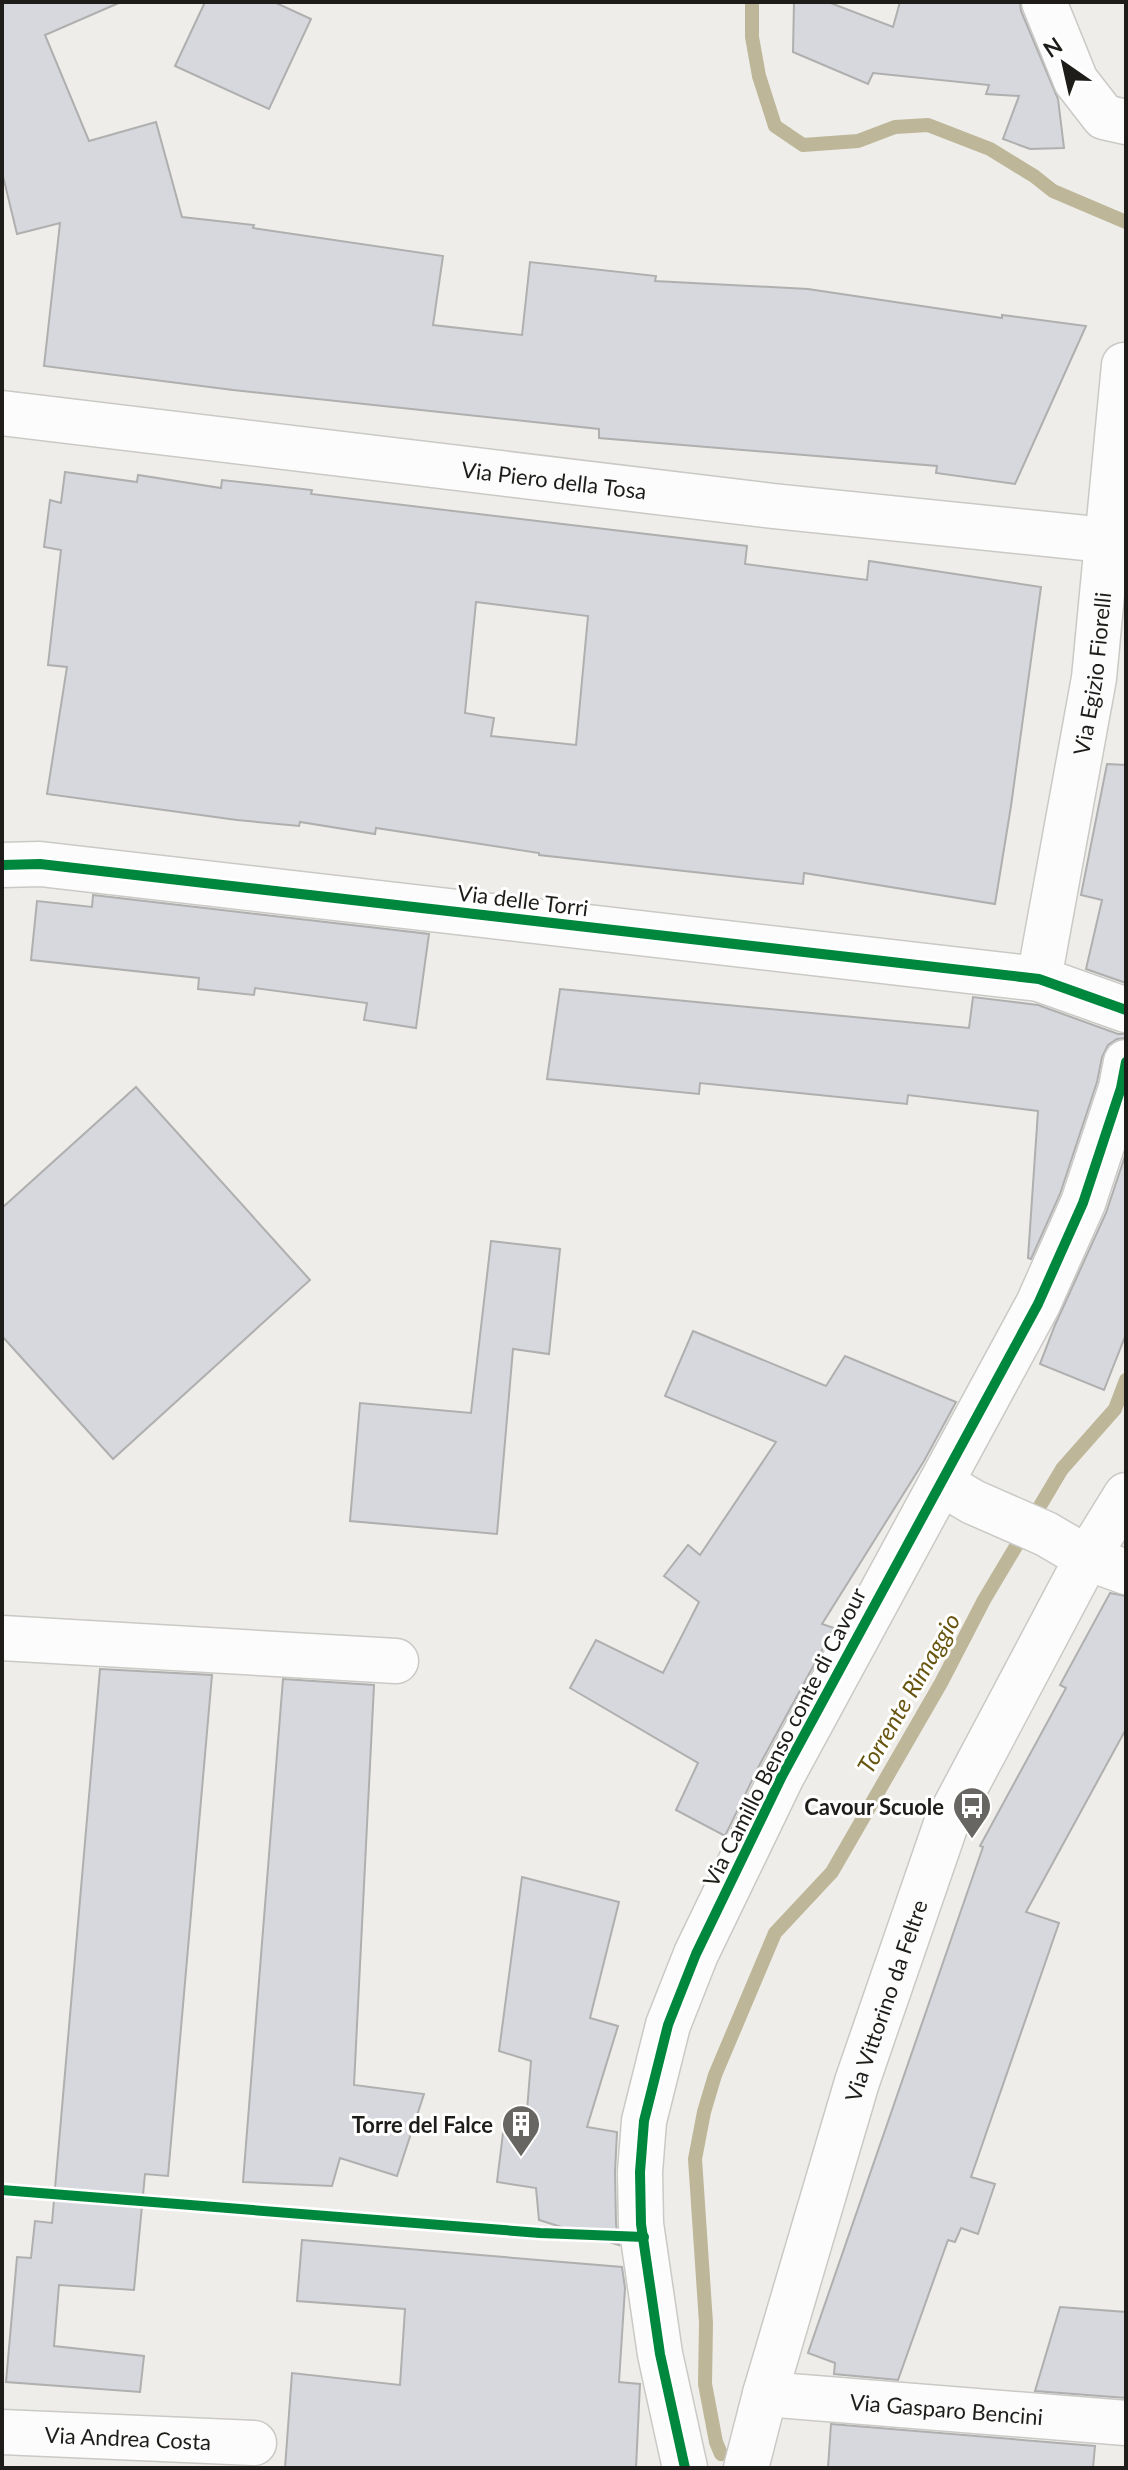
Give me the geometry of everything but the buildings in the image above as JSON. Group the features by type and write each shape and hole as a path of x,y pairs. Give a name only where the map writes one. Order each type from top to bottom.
{"street":[{"path":"1044,2 1076,81 1104,117 1126,122"},
{"name":"Via Egizio Fiorelli","path":"1039,979 1094,678 1124,365"},
{"name":"Via Piero della Tosa","path":"2,413 773,506 1105,540"},
{"name":"Via delle Torri","path":"2,865 40,864 1039,979"},
{"path":"1039,979 1126,1010"},
{"name":"Via Camillo Benso conte di Cavour","path":"685,2468 660,2354 641,2224 640,2172 644,2121 668,2025 696,1954 790,1762 957,1492 1083,1203 1121,1088 1126,1062"},
{"path":"957,1492 1106,1565"},
{"name":"Via Vittorino da Feltre","path":"748,2462 765,2394 857,2082 946,1824 1106,1565 1126,1495"},
{"path":"2,1638 396,1661"},
{"name":"Via Gasparo Bencini","path":"765,2394 1126,2423"},
{"name":"Via Andrea Costa","path":"2,2432 254,2443"}],"waterway":[{"name":"Torrente Rimaggio","path":"752,2 752,37 759,76 775,126 803,145 858,141 895,127 928,125 990,149 1053,191 1126,222"},
{"name":"Torrente Rimaggio","path":"721,2454 705,2384 706,2323 695,2159 715,2075 775,1933 832,1872 941,1683 984,1600 1062,1469 1115,1409 1126,1380"}],"cycle path":[{"path":"2,865 40,864 1039,979 1126,1010"},
{"path":"685,2468 660,2354 641,2224 640,2172 644,2121 668,2025 696,1954 782,1776 1038,1304 1083,1203 1121,1088 1126,1062"},
{"path":"2,2190 540,2233 644,2237"}],"place":[{"name":"Cavour Scuole","path":"972,1840"},
{"name":"Torre del Falce","path":"521,2158"}]}
